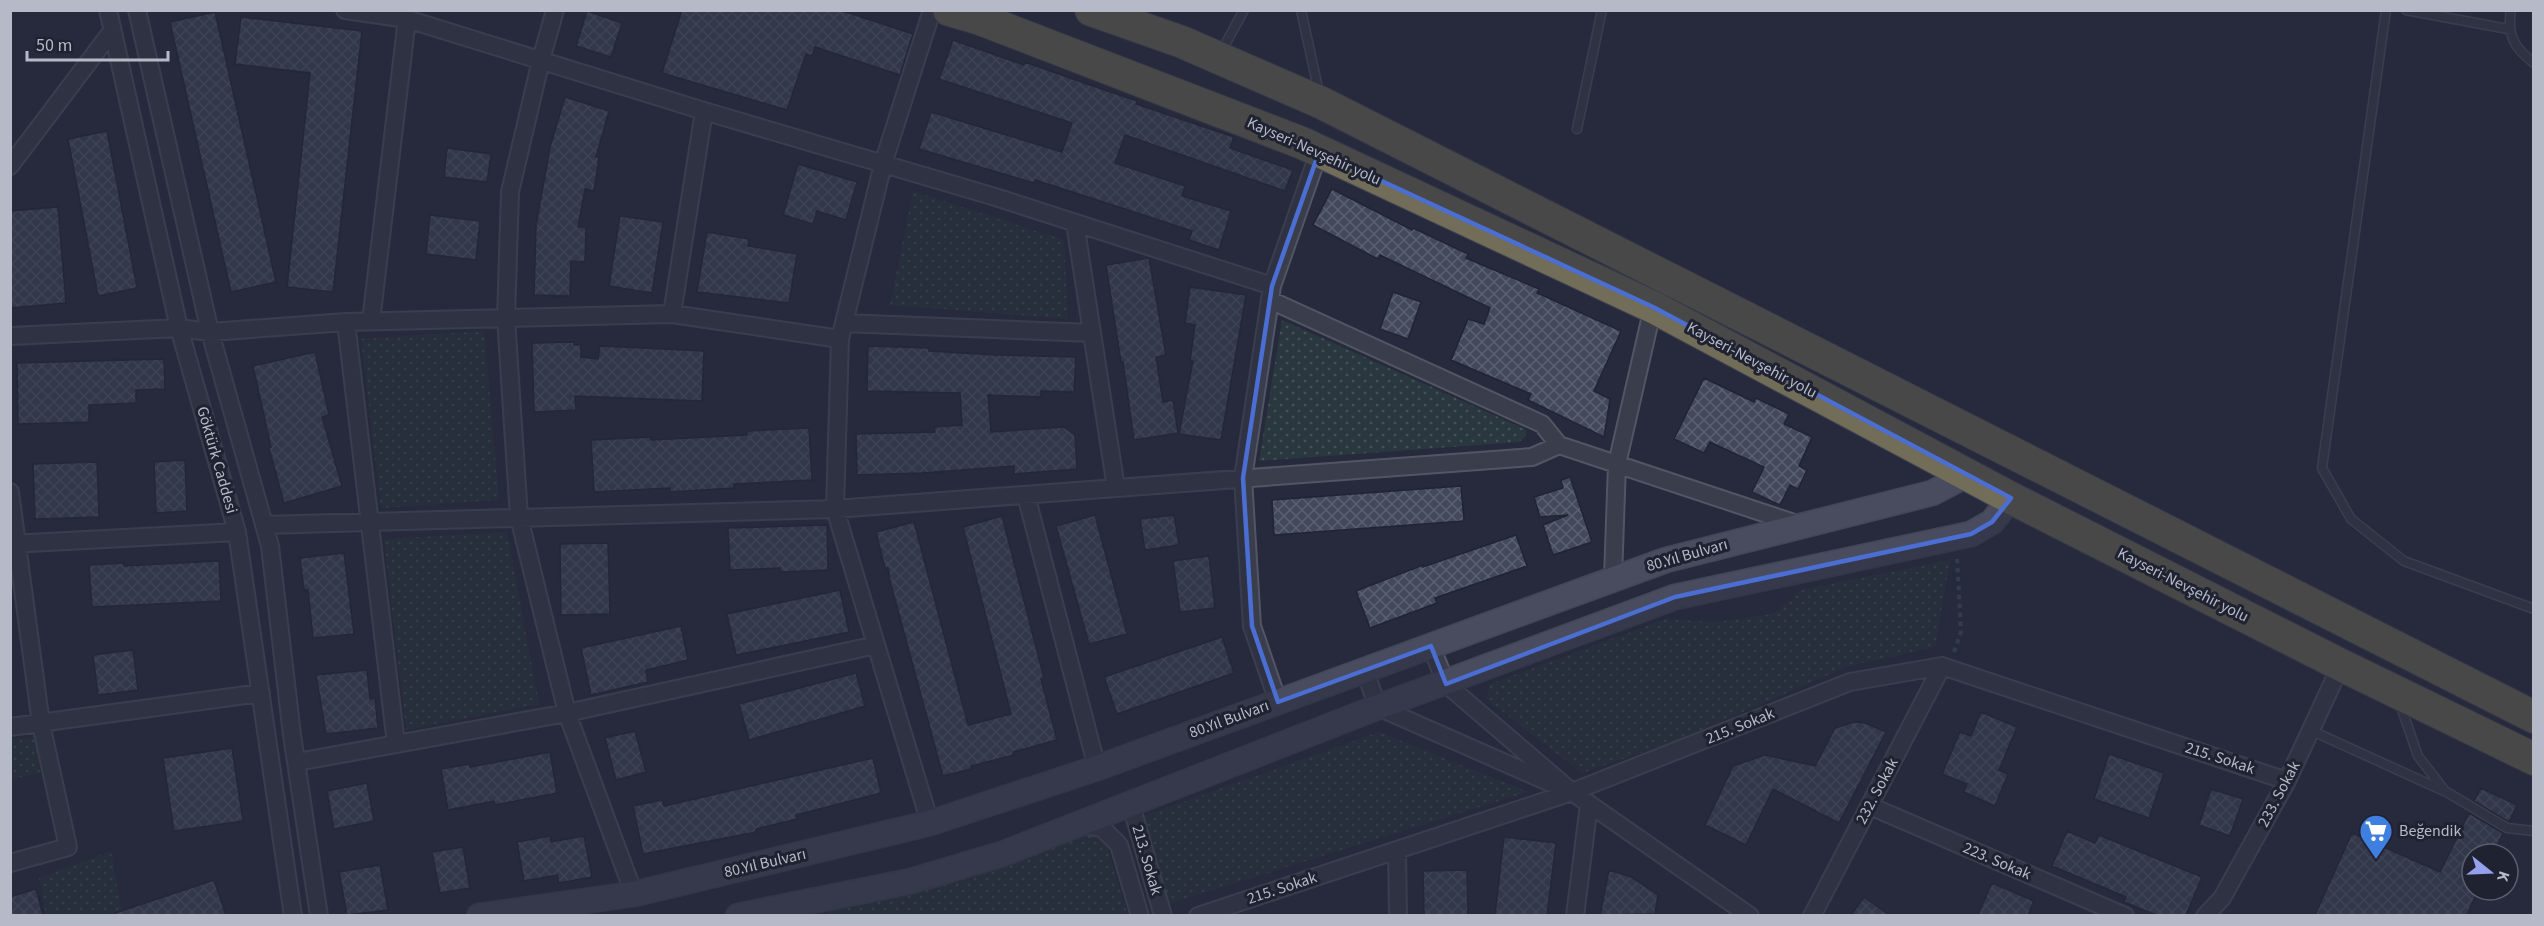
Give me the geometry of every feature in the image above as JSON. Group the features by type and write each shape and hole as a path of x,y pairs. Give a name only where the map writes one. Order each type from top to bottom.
{"highway":[{"name":"Kayseri-Nevşehir yolu","path":"949,10 991,23 1302,143 1653,307 2011,498 2341,665 2534,759"},
{"name":"Kayseri-Nevşehir yolu","path":"1091,10 1182,42 1322,103 2534,717"},
{"path":"1963,472 1981,438"},
{"path":"2011,498 2029,463"}],"street":[{"name":"Göktürk Caddesi","path":"108,10 179,328 237,532 293,915"},
{"name":"Göktürk Caddesi","path":"137,10 210,332 270,546 319,915"},
{"path":"345,10 386,13 407,19 1075,223 1271,293 1542,424 1559,445 1800,525"},
{"path":"555,10 510,192 506,318 519,517 567,713 634,894"},
{"path":"930,824 835,509 842,331 883,164 932,10"},
{"path":"371,321 407,19"},
{"path":"10,166 112,31"},
{"path":"672,314 704,111"},
{"path":"1278,702 1252,626 1243,478 1271,293 1319,152"},
{"path":"1075,223 1116,488"},
{"path":"1613,578 1617,464 1653,307"},
{"path":"10,336 179,328 210,332 371,321 672,314 842,331 1092,333"},
{"path":"346,322 372,522 396,744"},
{"path":"264,525 835,509 1532,457 1559,445"},
{"name":"80.Yıl Bulvarı","path":"479,915 634,894 930,824 1097,768 1613,578 1666,560 1932,493 1955,481 1963,472"},
{"path":"10,492 14,544 41,724 68,847 10,863"},
{"path":"1026,495 1097,768"},
{"path":"738,915 911,880 1002,854 1378,707 1446,684 1675,597 1956,537 1983,529 1992,522 2011,498"},
{"path":"14,544 237,532"},
{"path":"297,762 567,713 876,645"},
{"path":"1431,646 1446,684 1572,792 1750,915"},
{"name":"233. Sokak","path":"2205,915 2222,898 2287,781 2341,665"},
{"name":"215. Sokak","path":"1198,915 1572,792 1850,682 1942,666 2287,781"},
{"name":"232. Sokak","path":"1812,915 1942,666"},
{"path":"1364,669 1378,707 1572,792"},
{"path":"10,727 261,693"},
{"path":"1575,915 1588,804"},
{"name":"213. Sokak","path":"1131,805 1163,915"},
{"name":"223. Sokak","path":"1870,806 2125,915"},
{"name":"213. Sokak","path":"1081,824 1102,828 1119,845 1140,915"},
{"path":"1397,850 1398,915"}],"lane":[{"path":"1218,57 1244,10"},
{"path":"1301,10 1322,103"},
{"path":"1577,129 1602,10"},
{"path":"2386,10 2322,468 2351,519 2404,561 2534,609"},
{"path":"2406,10 2508,28"},
{"path":"2511,10 2508,28 2520,52 2534,63"},
{"path":"2396,692 2418,756 2445,791"},
{"path":"2310,730 2445,791 2507,828 2534,831"}],"path":[{"path":"1942,666 1955,651 1961,632 1956,537"}],"highlighted area":[{"path":"1319,152 1653,307 2011,498 1992,522 1971,534 1675,597 1446,684 1431,646 1278,702 1252,626 1243,478 1272,286"}],"shaded area":[{"path":"913,191 1064,240 1068,319 890,305"},
{"path":"1282,320 1525,429 1526,436 1519,442 1259,461"},
{"path":"484,331 499,500 381,508 361,339"},
{"path":"507,532 539,704 406,730 384,539"},
{"path":"1950,560 1935,647 1849,666 1678,740 1582,773 1486,699 1490,684 1666,619 1716,622 1773,614 1801,590"},
{"path":"1379,732 1528,792 1168,904 1141,817"},
{"path":"35,736 40,773 11,779 11,739"},
{"path":"1092,832 1106,844 1128,915 829,916 827,910"},
{"path":"111,851 122,915 46,915 39,878"}],"building":[{"path":"682,10 840,10 913,34 900,75 815,47 812,56 806,54 787,110 662,73"},
{"path":"587,11 622,23 611,57 576,46"},
{"path":"215,12 276,282 231,292 170,22"},
{"path":"241,17 362,31 333,292 287,287 310,73 235,64"},
{"path":"953,40 1024,65 1025,62 1137,101 1136,104 1234,137 1230,148 1293,170 1285,191 1125,135 1115,163 1185,186 1182,196 1231,211 1219,250 1189,240 1192,231 1035,180 1034,183 919,149 931,112 1062,152 1072,123 939,79"},
{"path":"565,97 609,111 596,157 599,157 594,191 585,189 578,227 586,227 585,262 571,261 570,296 534,295 536,226 550,147"},
{"path":"107,131 137,288 98,296 68,139"},
{"path":"447,148 491,154 487,182 444,177"},
{"path":"798,164 857,182 846,220 817,211 813,224 783,215"},
{"path":"1332,189 1412,230 1413,228 1468,254 1466,258 1539,289 1537,293 1621,331 1594,391 1610,399 1604,437 1528,400 1531,394 1451,360 1468,319 1484,324 1490,308 1380,255 1378,259 1313,225"},
{"path":"58,207 66,303 10,308 10,211"},
{"path":"430,215 480,221 476,260 426,254"},
{"path":"620,216 663,222 652,293 609,286"},
{"path":"707,232 749,239 748,246 797,254 789,303 697,292"},
{"path":"1149,258 1166,355 1156,357 1163,402 1173,400 1178,433 1134,440 1106,265"},
{"path":"1190,287 1246,295 1221,440 1179,434 1193,361 1190,361 1195,325 1185,323"},
{"path":"1393,292 1421,302 1408,339 1380,329"},
{"path":"574,342 574,345 581,345 581,357 598,359 600,346 704,351 702,401 575,396 576,410 534,412 532,343"},
{"path":"868,346 929,348 929,351 996,355 1076,357 1074,392 1041,391 1041,397 988,395 991,432 1064,427 1075,435 1077,469 1014,474 1014,466 857,475 856,434 935,432 934,427 962,425 960,393 867,391"},
{"path":"315,352 329,415 322,417 342,486 284,503 269,448 271,447 253,366"},
{"path":"164,359 165,389 136,390 136,403 89,405 89,422 18,424 17,363"},
{"path":"1704,378 1754,402 1756,398 1789,414 1784,424 1812,437 1799,466 1807,470 1798,489 1790,485 1780,505 1752,492 1764,467 1710,442 1704,453 1674,439"},
{"path":"809,428 812,480 734,484 734,488 670,492 670,488 594,492 591,440 651,437 651,440 747,435 747,431"},
{"path":"185,460 187,511 156,513 154,462"},
{"path":"97,462 99,517 35,519 33,464"},
{"path":"1570,477 1592,542 1553,555 1543,525 1568,515 1540,517 1534,497 1563,488 1561,480"},
{"path":"1461,486 1464,521 1274,535 1272,500"},
{"path":"1095,515 1127,634 1089,644 1056,526"},
{"path":"1174,515 1179,545 1145,550 1140,519"},
{"path":"1002,516 1044,678 1041,679 1057,740 1013,752 1014,755 943,776 888,568 885,568 876,532 914,522 968,725 1011,714 963,527"},
{"path":"827,525 828,570 781,572 780,568 730,570 728,528"},
{"path":"1516,535 1527,566 1435,598 1437,603 1370,628 1356,591 1423,565 1423,567"},
{"path":"608,543 610,614 561,615 560,544"},
{"path":"344,553 354,634 313,638 308,590 304,590 300,558"},
{"path":"1209,556 1215,608 1180,612 1173,561"},
{"path":"219,561 221,601 92,607 89,565 124,563 124,566"},
{"path":"840,590 849,632 736,655 727,614"},
{"path":"681,626 688,660 646,670 648,682 591,695 581,648"},
{"path":"1222,637 1234,673 1117,714 1104,677"},
{"path":"133,650 138,690 98,695 93,655"},
{"path":"367,670 370,699 375,698 378,728 326,734 316,675"},
{"path":"856,673 865,706 749,740 739,704"},
{"path":"1981,712 2017,727 1999,770 2008,774 1995,806 1964,792 1967,784 1942,774 1960,732 1971,736"},
{"path":"1854,722 1865,723 1886,732 1839,823 1773,789 1746,845 1705,825 1733,766 1765,755 1815,766 1835,728"},
{"path":"635,731 646,772 616,780 605,738"},
{"path":"232,748 243,821 174,831 163,758"},
{"path":"550,752 557,793 495,805 494,801 448,810 441,769 470,764 470,767"},
{"path":"2109,754 2164,773 2149,818 2094,799"},
{"path":"873,758 881,793 796,815 797,819 756,829 756,832 643,854 633,806 662,800 664,806"},
{"path":"367,783 374,821 334,829 327,791"},
{"path":"2481,788 2517,805 2509,822 2474,801"},
{"path":"2211,789 2243,799 2230,836 2199,825"},
{"name":"Beğendik","path":"2469,813 2503,833 2499,842 2460,842 2460,902 2473,902 2467,915 2315,915 2352,833 2440,872"},
{"path":"2067,831 2095,843 2099,835 2202,877 2186,915 2156,915 2124,902 2126,897 2052,866"},
{"path":"550,836 551,842 584,836 592,877 559,883 557,875 524,881 517,842"},
{"path":"1504,837 1556,843 1547,915 1495,915"},
{"path":"463,847 470,888 440,893 432,852"},
{"path":"380,865 388,910 347,915 339,872"},
{"path":"1467,870 1468,915 1424,915 1423,871"},
{"path":"1609,870 1631,877 1658,895 1655,914 1600,915"},
{"path":"214,880 226,915 115,915 115,913"},
{"path":"1992,883 2034,901 2028,915 1978,915"},
{"path":"36,889 43,915 10,915 10,897"},
{"path":"1864,897 1889,915 1851,915"}],"place":[{"name":"Beğendik","path":"2376,860"}]}
